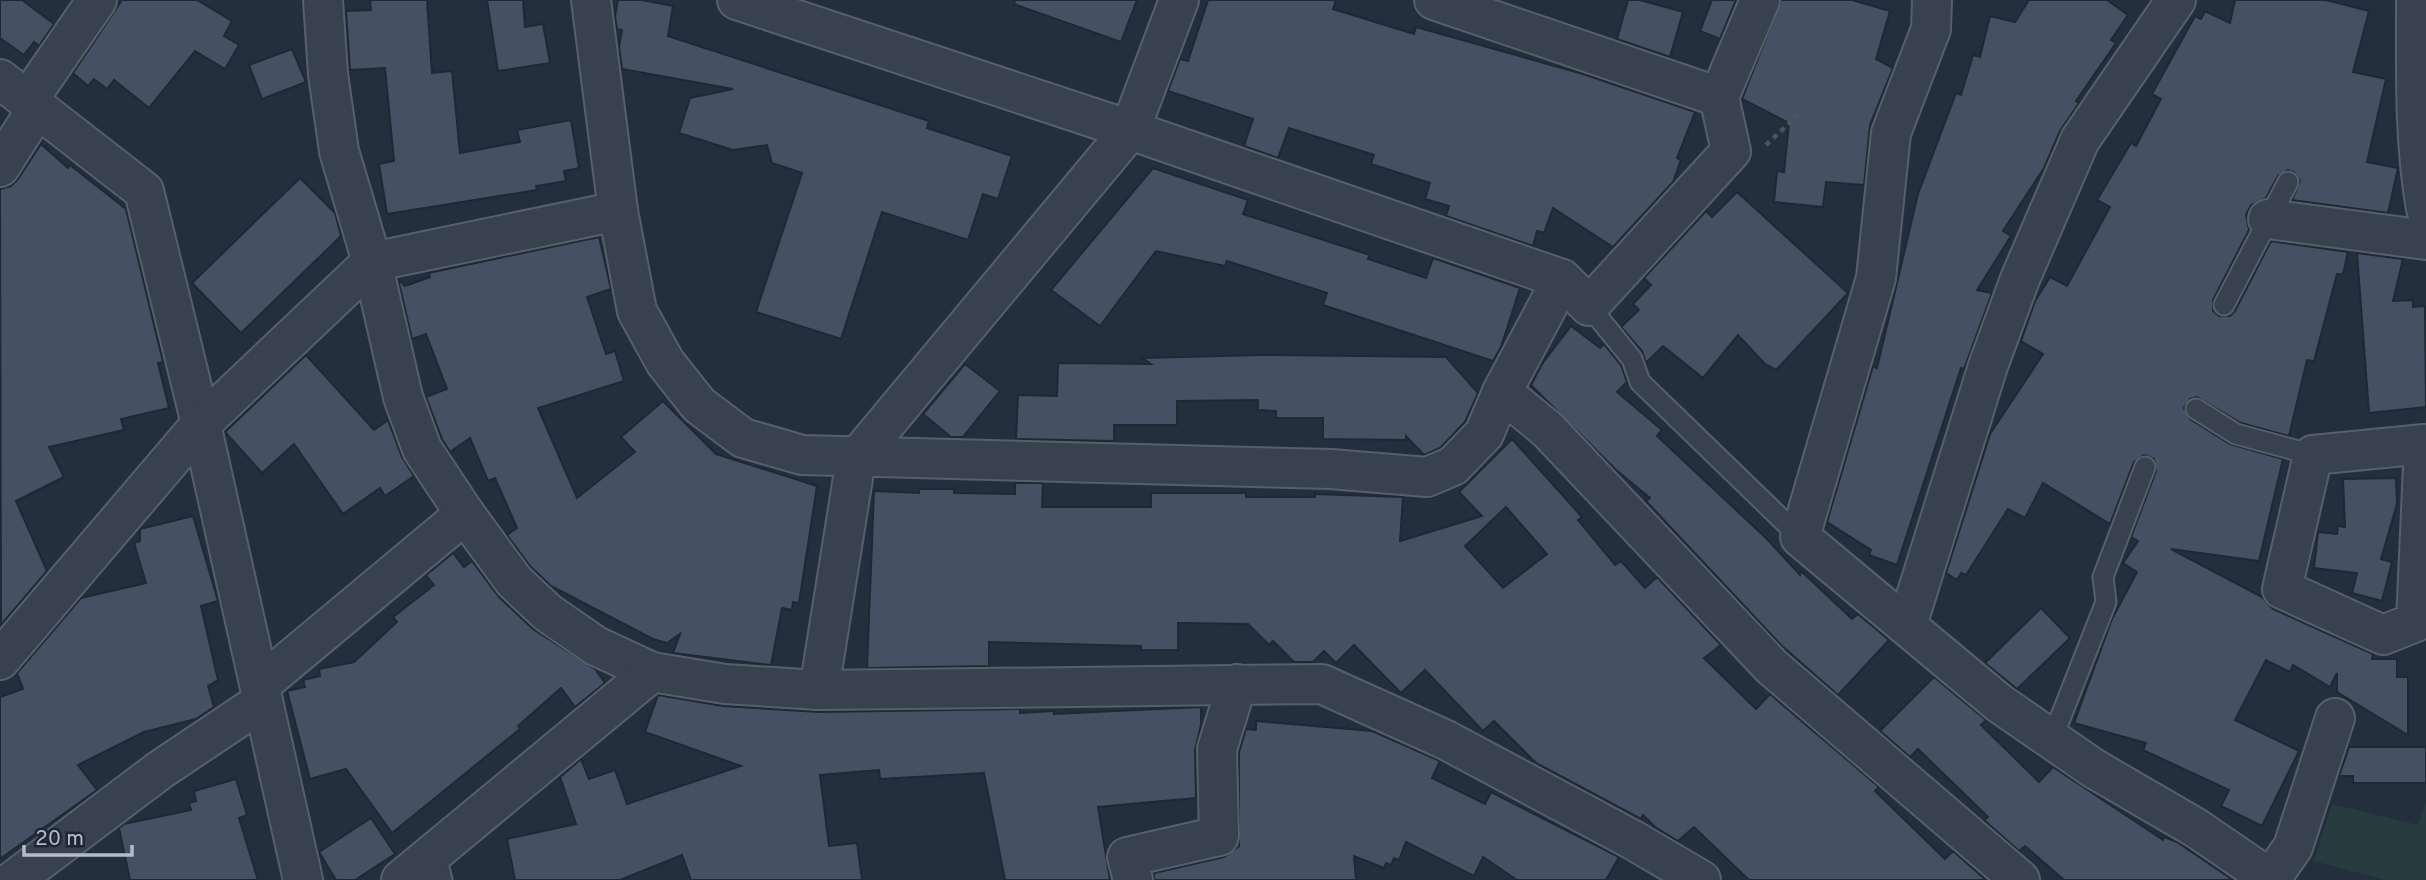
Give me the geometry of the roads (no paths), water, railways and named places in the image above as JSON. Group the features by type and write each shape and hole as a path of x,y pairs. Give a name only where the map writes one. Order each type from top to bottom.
{"street":[{"path":"0,167 22,95 97,0"},
{"path":"323,0 328,74 339,150 372,262 403,397 422,449 464,514 514,581 548,613 596,646 652,672 725,684 819,690 1322,684 1537,788 1701,880"},
{"path":"591,0 618,211 637,311 664,362 699,405 743,438 802,455 856,459 1331,469 1427,477 1453,466 1484,434 1502,392 1562,279"},
{"path":"737,0 1130,130 1562,279 1589,306 1740,157 1719,97 1760,0"},
{"path":"819,690 856,459 1130,130 1179,0"},
{"path":"1434,0 1719,97"},
{"path":"1932,0 1931,29 1891,133 1876,278 1800,537 1998,703 2094,768 2196,828 2271,880 2293,848 2335,718"},
{"path":"1907,625 1988,366 2025,266 2080,140 2176,0"},
{"path":"2416,0 2416,107 2420,173 2426,209"},
{"path":"22,95 144,191 201,424 303,880"},
{"path":"0,660 201,424 372,262 618,211"},
{"path":"2268,219 2426,240"},
{"path":"1502,392 1548,430 1772,667 2020,880"},
{"path":"2425,444 2416,622 2384,635 2282,589 2313,455 2425,444"},
{"path":"14,880 262,693 464,514"},
{"path":"401,880 438,866 652,672"},
{"path":"1133,880 1127,857 1219,836 1217,749 1237,684"}],"lane":[{"path":"2224,305 2288,182"},
{"path":"1589,306 1632,359 1640,382 1800,537"},
{"path":"2196,409 2236,434 2313,455"},
{"path":"2052,739 2106,602 2103,577 2145,467"}]}
